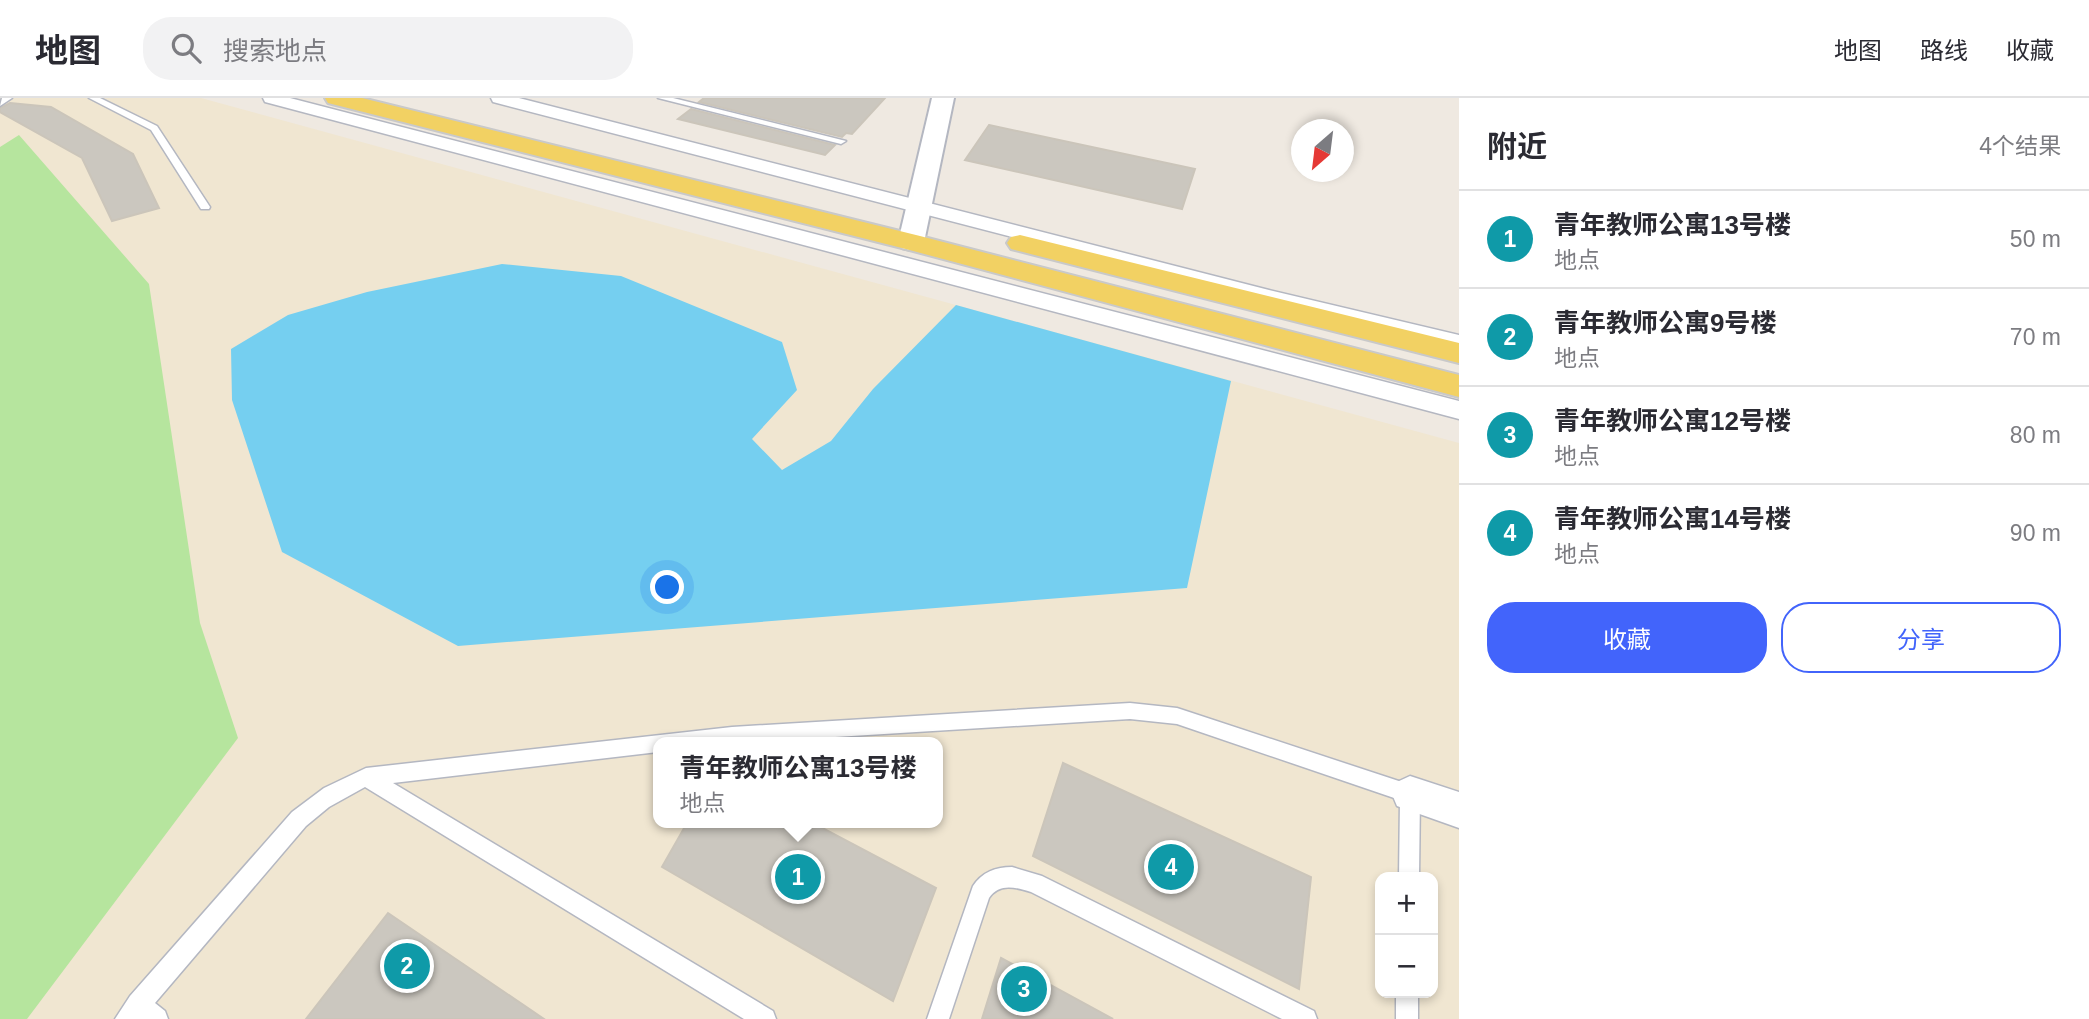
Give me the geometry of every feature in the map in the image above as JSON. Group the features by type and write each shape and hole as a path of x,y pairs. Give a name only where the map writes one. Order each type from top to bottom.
{"main road":[{"path":"336,98 907,220 1459,386"},
{"path":"436,98 907,220 1459,353"}],"street":[{"path":"271,98 1459,410"},
{"path":"499,98 907,220 1459,342"},
{"path":"907,220 929,98"},
{"path":"907,220 943,98"},
{"path":"1409,794 1459,810"}],"lane":[{"path":"0,103 8,98"},
{"path":"93,98 154,128 205,206"},
{"path":"662,98 841,141"},
{"path":"716,737 1151,711 1177,716 1409,794 1409,872"},
{"path":"157,1019 132,1012 299,818 316,803 366,777 653,744"},
{"path":"366,777 765,1019"},
{"path":"938,1019 985,884 995,878 1020,877 1306,1019"},
{"path":"1407,998 1407,1019"}],"shaded area":[{"path":"0,98 201,98 1459,443 1459,1019 0,1019"}],"green space":[{"path":"19,135 149,284 200,623 238,738 27,1019 0,1019 0,147"}],"water":[{"path":"502,264 621,276 782,342 797,390 752,439 782,470 831,441 873,389 956,305 1231,381 1187,588 458,646 282,552 232,400 231,349 288,315 367,292"}],"building":[{"path":"704,98 885,98 852,134 846,133 842,137 699,102"},
{"path":"10,103 51,107 133,154 159,208 112,221 82,158 0,112 0,108"},
{"path":"691,109 835,145 825,155 678,119"},
{"path":"989,125 1195,169 1182,209 965,160"},
{"path":"1063,763 1311,877 1299,989 1033,856"},
{"path":"684,828 822,828 936,888 893,1001 662,867"},
{"path":"388,913 544,1019 306,1019"},
{"path":"1001,958 1113,1019 982,1019"}],"place":[{"name":"青年教师公寓14号楼","path":"1171,867"},
{"name":"青年教师公寓13号楼","path":"798,877"},
{"name":"青年教师公寓9号楼","path":"407,966"},
{"name":"青年教师公寓12号楼","path":"1024,989"}]}
